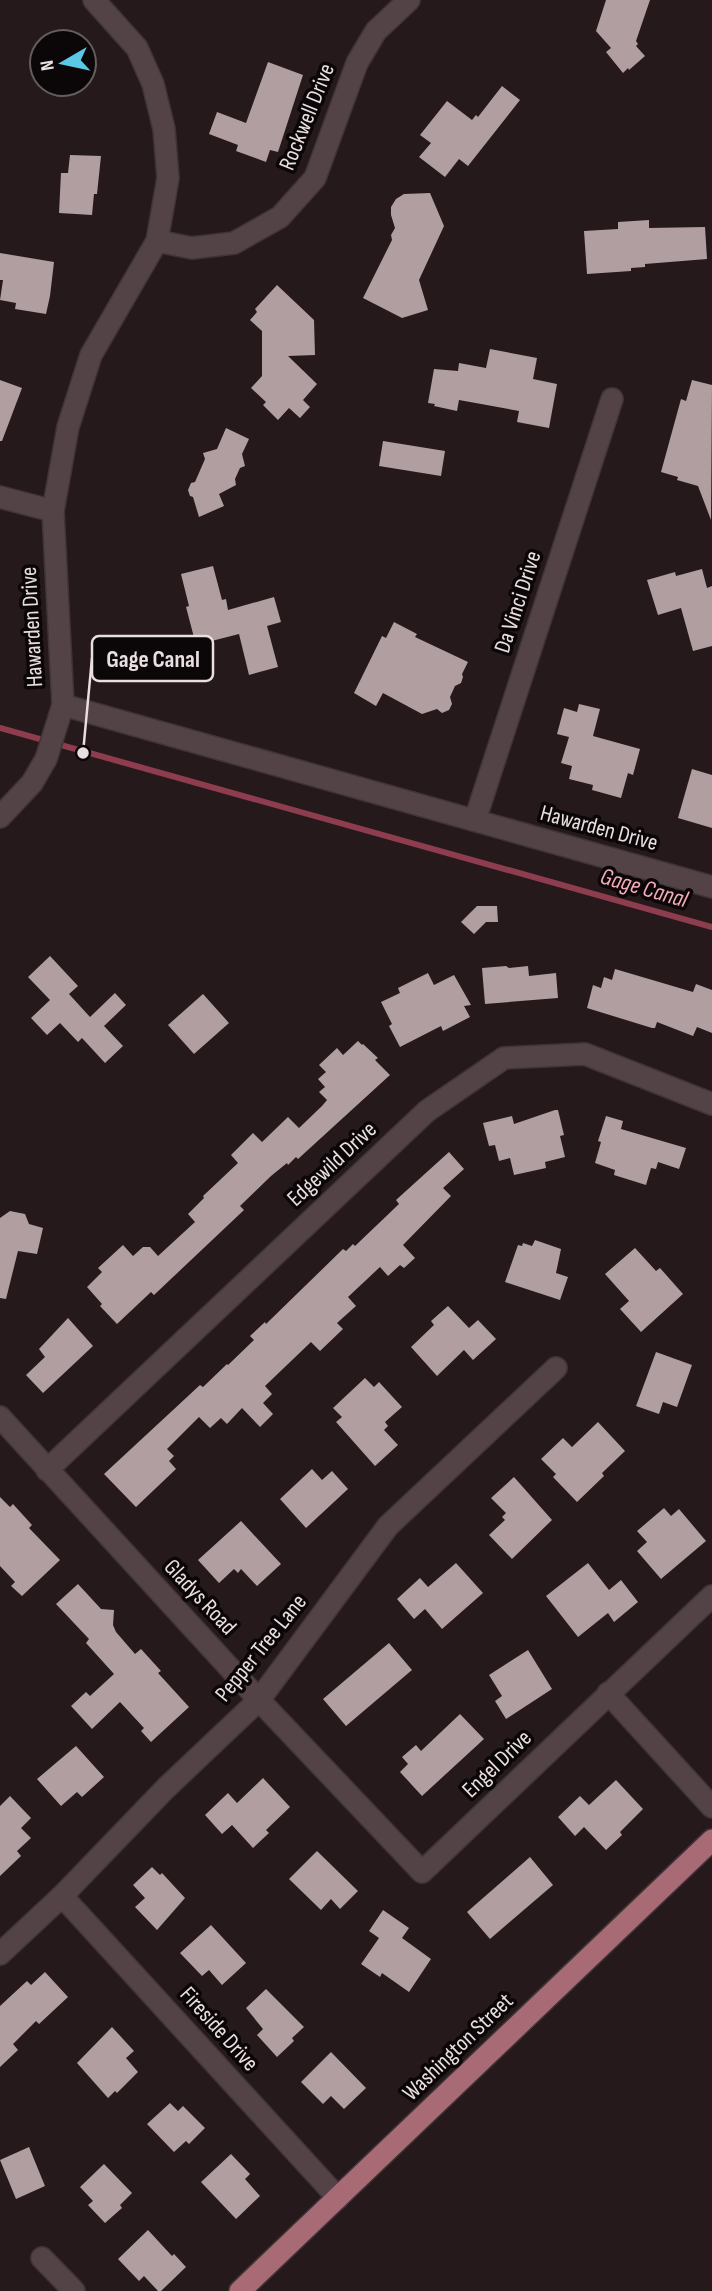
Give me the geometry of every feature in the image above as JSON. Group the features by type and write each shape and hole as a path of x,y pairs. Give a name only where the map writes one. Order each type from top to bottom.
{"main road":[{"name":"Washington Street","path":"240,2291 712,1840"}],"street":[{"name":"Hawarden Drive","path":"94,0 137,48 153,84 164,129 168,178 157,241 91,355 68,427 53,511 63,705 712,887"},
{"name":"Rockwell Drive","path":"157,241 192,248 234,243 280,218 315,178 357,63 376,31 409,0"},
{"name":"Da Vinci Drive","path":"475,820 612,400"},
{"path":"0,497 53,511"},
{"path":"0,817 32,783 46,759 63,705"},
{"name":"Edgewild Drive","path":"47,1470 427,1111 504,1058 585,1054 712,1104"},
{"name":"Pepper Tree Lane","path":"0,1954 62,1896 166,1788 259,1700 388,1526 556,1368"},
{"name":"Gladys Road","path":"0,1418 259,1700 422,1872"},
{"name":"Engel Drive","path":"422,1872 712,1596"},
{"path":"608,1693 712,1807"},
{"name":"Fireside Drive","path":"62,1896 338,2198"},
{"path":"42,2258 74,2291"}],"building":[{"path":"606,0 650,0 636,41 636,46 645,56 623,73 606,52 611,48 596,31"},
{"path":"268,62 303,75 278,152 270,150 266,162 236,151 238,145 209,134 217,112 246,123"},
{"path":"502,86 520,100 468,166 459,159 445,177 419,157 431,143 420,135 447,101 472,120 476,115 478,117"},
{"path":"70,155 101,156 92,215 59,213 61,173 68,173"},
{"path":"430,193 444,226 419,280 428,310 402,318 363,298 392,240 391,235 395,228 391,207 396,199 404,194"},
{"path":"649,220 649,228 705,227 707,259 645,264 645,267 631,268 631,271 587,274 584,231 618,229 618,222"},
{"path":"0,253 54,262 46,314 15,309 16,303 0,300 3,280 0,280"},
{"path":"277,285 314,320 315,355 288,356 317,384 303,400 310,407 300,418 289,408 278,420 263,405 266,402 251,388 262,376 262,331 250,320 257,312 255,309"},
{"path":"490,349 537,358 533,379 557,384 549,428 517,422 519,411 459,400 457,411 428,403 434,369 458,371 459,363 486,368"},
{"path":"0,380 22,388 2,441 0,441"},
{"path":"692,380 712,385 711,520 698,486 661,472 681,399 686,401"},
{"path":"226,428 249,439 242,454 245,466 240,468 235,479 236,485 219,494 224,506 199,517 188,490 191,483 195,482 205,459 203,453 217,449"},
{"path":"383,441 445,451 441,476 379,466"},
{"path":"213,566 222,600 226,599 228,610 274,597 281,622 267,626 278,667 249,675 239,634 196,645 181,574"},
{"path":"702,569 707,588 712,586 712,646 693,651 681,608 658,615 647,580 675,572 676,576"},
{"path":"394,622 417,634 415,637 468,662 461,683 455,686 450,697 452,704 449,710 442,713 437,709 422,714 383,693 376,706 354,693 382,636 386,638"},
{"path":"579,704 600,709 593,736 640,749 633,775 628,773 621,798 592,790 593,785 569,779 572,766 561,763 569,737 557,734 564,708 577,712"},
{"path":"692,769 712,775 712,828 678,818"},
{"path":"477,906 497,906 498,922 486,922 474,934 461,922"},
{"path":"50,956 78,986 69,994 90,1017 115,993 126,1005 104,1026 123,1046 105,1063 82,1038 78,1042 60,1023 47,1035 31,1018 50,1000 28,977"},
{"path":"528,966 529,976 556,973 558,998 485,1004 482,968"},
{"path":"615,969 693,992 696,984 712,990 712,1033 697,1027 693,1036 657,1022 655,1028 652,1028 587,1008 593,985 601,988 604,977 612,980"},
{"path":"428,973 434,985 454,975 471,1005 464,1006 470,1017 443,1031 441,1026 400,1047 381,1002 400,993 398,988"},
{"path":"203,994 229,1023 194,1054 168,1025"},
{"path":"358,1041 378,1058 375,1060 390,1075 298,1159 296,1157 271,1176 240,1206 244,1210 154,1295 151,1292 117,1324 87,1287 102,1272 98,1268 123,1245 133,1256 143,1247 150,1247 158,1256 195,1222 188,1214 238,1163 231,1155 253,1133 262,1142 288,1117 299,1128 322,1106 327,1100 319,1092 325,1087 318,1079 326,1072 319,1065 337,1048 343,1055"},
{"path":"558,1110 564,1135 560,1136 565,1157 545,1162 546,1168 514,1175 510,1158 499,1161 495,1145 489,1146 483,1123 512,1116 514,1124"},
{"path":"606,1116 623,1121 621,1129 686,1148 679,1169 658,1162 656,1169 651,1168 646,1185 614,1175 615,1170 595,1163"},
{"path":"449,1152 464,1169 443,1188 451,1196 403,1245 415,1258 404,1268 400,1265 388,1276 380,1267 348,1297 356,1306 337,1323 343,1329 320,1351 311,1342 265,1386 272,1394 263,1403 273,1414 260,1427 242,1408 227,1424 221,1418 210,1428 199,1417 167,1449 174,1456 169,1461 176,1469 136,1507 104,1474 200,1385 203,1387 228,1365 254,1340 250,1336 265,1322 266,1324 343,1249 346,1251 353,1244 355,1246 399,1204 396,1200"},
{"path":"10,1211 25,1214 29,1224 43,1228 37,1254 18,1251 6,1299 0,1298 0,1218"},
{"path":"535,1240 561,1249 556,1273 568,1277 560,1300 505,1282 518,1245 522,1246 523,1243 532,1246"},
{"path":"635,1248 656,1271 660,1268 683,1294 641,1332 620,1309 629,1301 605,1274"},
{"path":"448,1306 469,1328 478,1320 496,1339 473,1360 464,1350 437,1376 411,1347 434,1325 431,1321"},
{"path":"68,1318 93,1346 43,1393 26,1375 45,1357 39,1349"},
{"path":"656,1352 692,1365 677,1407 663,1402 659,1414 636,1406"},
{"path":"365,1378 374,1387 379,1382 402,1407 385,1422 388,1426 384,1430 398,1445 375,1466 336,1422 342,1417 333,1408"},
{"path":"598,1422 625,1451 577,1502 553,1477 556,1474 541,1459 563,1438 572,1447"},
{"path":"312,1469 322,1480 332,1471 348,1489 306,1528 280,1499"},
{"path":"514,1477 552,1520 512,1559 489,1535 505,1520 502,1517 506,1513 491,1498"},
{"path":"0,1497 10,1507 13,1504 32,1525 29,1528 60,1560 22,1596 11,1586 15,1582 0,1566"},
{"path":"664,1508 671,1516 679,1509 706,1541 661,1579 637,1551 647,1542 637,1531"},
{"path":"241,1521 281,1564 257,1586 241,1569 238,1573 234,1569 219,1583 198,1560"},
{"path":"456,1563 483,1593 442,1629 425,1609 414,1619 397,1599 420,1578 428,1587"},
{"path":"588,1563 609,1590 621,1580 638,1602 614,1622 608,1613 578,1637 546,1596"},
{"path":"78,1584 101,1609 114,1610 113,1625 116,1632 135,1654 141,1649 161,1671 158,1673 189,1707 151,1742 141,1731 144,1728 120,1702 92,1729 71,1706 86,1692 90,1696 114,1674 86,1643 89,1639 56,1604"},
{"path":"389,1643 412,1670 346,1726 323,1699"},
{"path":"528,1650 552,1689 506,1719 495,1701 502,1696 489,1675"},
{"path":"460,1714 484,1739 422,1796 400,1772 408,1764 402,1757 416,1745 421,1751"},
{"path":"76,1746 104,1777 82,1797 77,1792 61,1806 37,1779"},
{"path":"263,1778 290,1807 266,1830 269,1833 253,1848 232,1825 222,1834 205,1815 228,1793 237,1803"},
{"path":"616,1780 643,1809 606,1850 584,1827 575,1836 558,1817 580,1796 589,1805"},
{"path":"10,1796 31,1818 21,1828 31,1838 17,1851 21,1856 0,1876 0,1806"},
{"path":"317,1851 358,1891 340,1909 331,1899 321,1910 289,1879"},
{"path":"530,1857 553,1885 490,1939 467,1912"},
{"path":"152,1867 160,1875 162,1873 185,1898 157,1930 135,1907 145,1898 133,1885"},
{"path":"383,1910 409,1928 402,1938 431,1959 409,1992 382,1973 380,1977 361,1964 379,1938 369,1931"},
{"path":"211,1925 246,1963 222,1985 209,1970 202,1976 180,1953"},
{"path":"45,1972 68,1997 39,2024 36,2021 13,2044 18,2050 0,2067 0,2006 27,1981 31,1985"},
{"path":"266,1989 304,2027 277,2057 257,2035 263,2029 246,2008"},
{"path":"112,2027 134,2051 126,2058 138,2072 117,2093 115,2091 108,2098 77,2063"},
{"path":"331,2052 366,2088 344,2109 331,2096 323,2104 301,2082"},
{"path":"170,2103 178,2111 183,2106 205,2128 189,2144 186,2141 174,2152 147,2124"},
{"path":"29,2147 45,2186 16,2199 0,2160"},
{"path":"231,2154 250,2174 245,2179 260,2196 236,2219 201,2182"},
{"path":"104,2164 132,2193 120,2205 122,2208 105,2223 88,2205 93,2201 80,2187"},
{"path":"148,2230 186,2267 161,2291 144,2276 139,2281 118,2259"}],"waterway":[{"name":"Gage Canal","path":"0,728 712,927"}],"place":[{"name":"Gage Canal","path":"83,753"}]}
